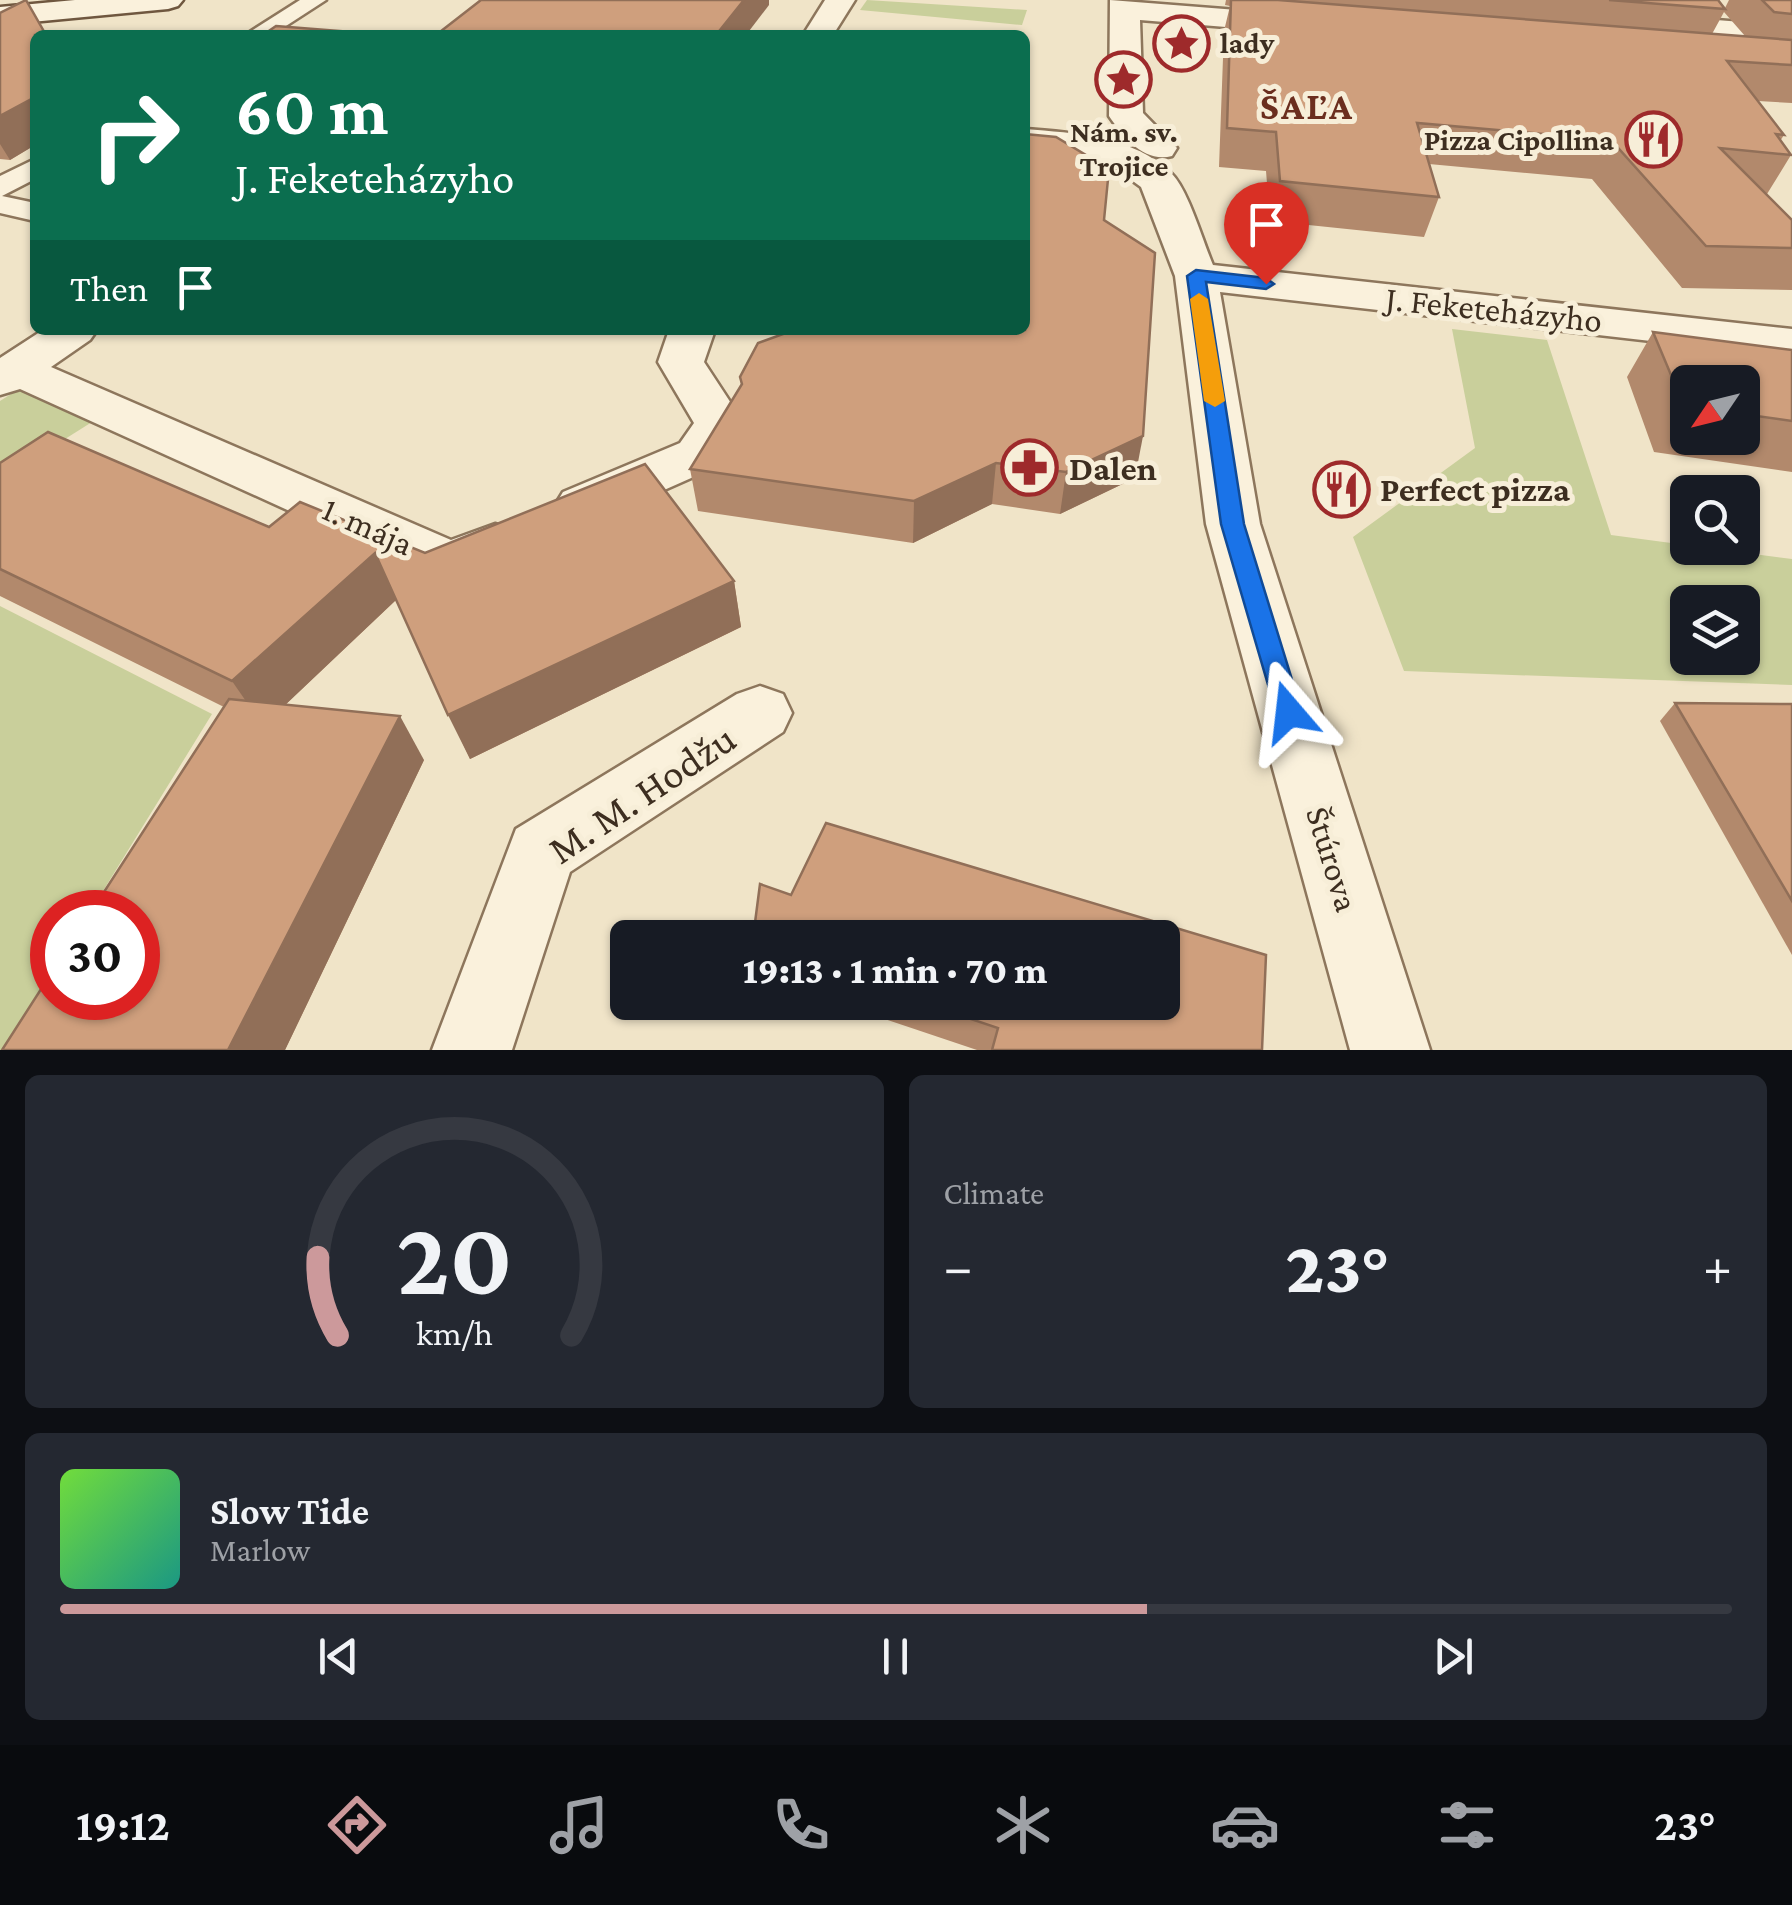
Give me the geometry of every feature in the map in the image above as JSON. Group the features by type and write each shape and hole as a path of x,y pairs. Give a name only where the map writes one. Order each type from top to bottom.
{"street":[{"path":"0,16 168,0"},
{"path":"821,30 840,0"},
{"path":"1692,0 1742,60"},
{"path":"1124,5 1334,26"},
{"name":"Štúrova","path":"1124,5 1126,116 1158,181 1196,276 1233,524 1390,1050"},
{"path":"1792,35 1717,29 1623,36 1742,60 1792,64"},
{"path":"1030,140 1144,154"},
{"name":"J. Feketeházyho","path":"1196,276 1792,344"},
{"path":"9,375 67,335"},
{"name":"1. mája","path":"9,375 451,563 698,454 719,423 681,362 690,335"},
{"name":"M. M. Hodžu","path":"472,1050 541,852 760,713"}],"lane":[{"path":"264,30 315,0"},
{"path":"0,188 30,170"},
{"path":"0,204 30,211"}],"green space":[{"path":"867,0 1027,10 1022,25 860,10"},
{"path":"1452,329 1547,340 1611,535 1670,543 1670,565 1760,565 1760,555 1792,559 1792,685 1404,671 1353,537 1475,448"},
{"path":"19,389 92,422 0,480 0,401"},
{"path":"0,606 212,714 104,890 30,890 30,1010 6,1050 0,1050"}],"building":[{"path":"26,0 43,30 30,30 30,100 0,116 0,13"},
{"path":"481,0 744,0 720,30 442,30"},
{"path":"1231,0 1278,0 1792,40 1792,65 1727,61 1784,135 1776,134 1791,155 1720,148 1792,220 1792,248 1706,246 1611,140 1417,123 1439,197 1280,181 1276,132 1227,128"},
{"path":"1609,0 1718,0 1725,9"},
{"path":"1762,0 1792,0 1792,14 1774,12"},
{"path":"276,26 327,30 270,30"},
{"path":"1030,134 1056,137 1109,169 1104,220 1155,253 1143,436 1066,472 996,463 914,501 690,469 742,384 740,377 758,343 780,335 1030,335"},
{"path":"1653,332 1792,350 1792,421 1760,417 1760,365 1670,365 1670,373"},
{"path":"48,432 269,527 300,502 425,553 645,464 734,581 448,715 375,553 232,681 0,569 0,463"},
{"path":"229,699 400,716 228,1050 2,1050 30,1006 30,1020 160,1020 160,890 105,890"},
{"path":"1675,703 1792,704 1792,901"},
{"path":"826,823 1149,920 755,920 760,884 791,895"},
{"path":"1180,929 1266,955 1262,1050 992,1050 998,1028 974,1020 1180,1020"}],"slow traffic":[{"path":"1199,299 1215,401"}],"place":[{"name":"lady","path":"1181,43"},
{"name":"Nám. sv. Trojice","path":"1124,80"},
{"name":"Pizza Cipollina","path":"1653,140"},
{"name":"Dalen","path":"1030,468"},
{"name":"Perfect pizza","path":"1341,489"}],"district":[{"name":"ŠAĽA","path":"1307,106"}],"route":[{"path":"1266,284 1196,276 1233,524 1289,712"}]}
